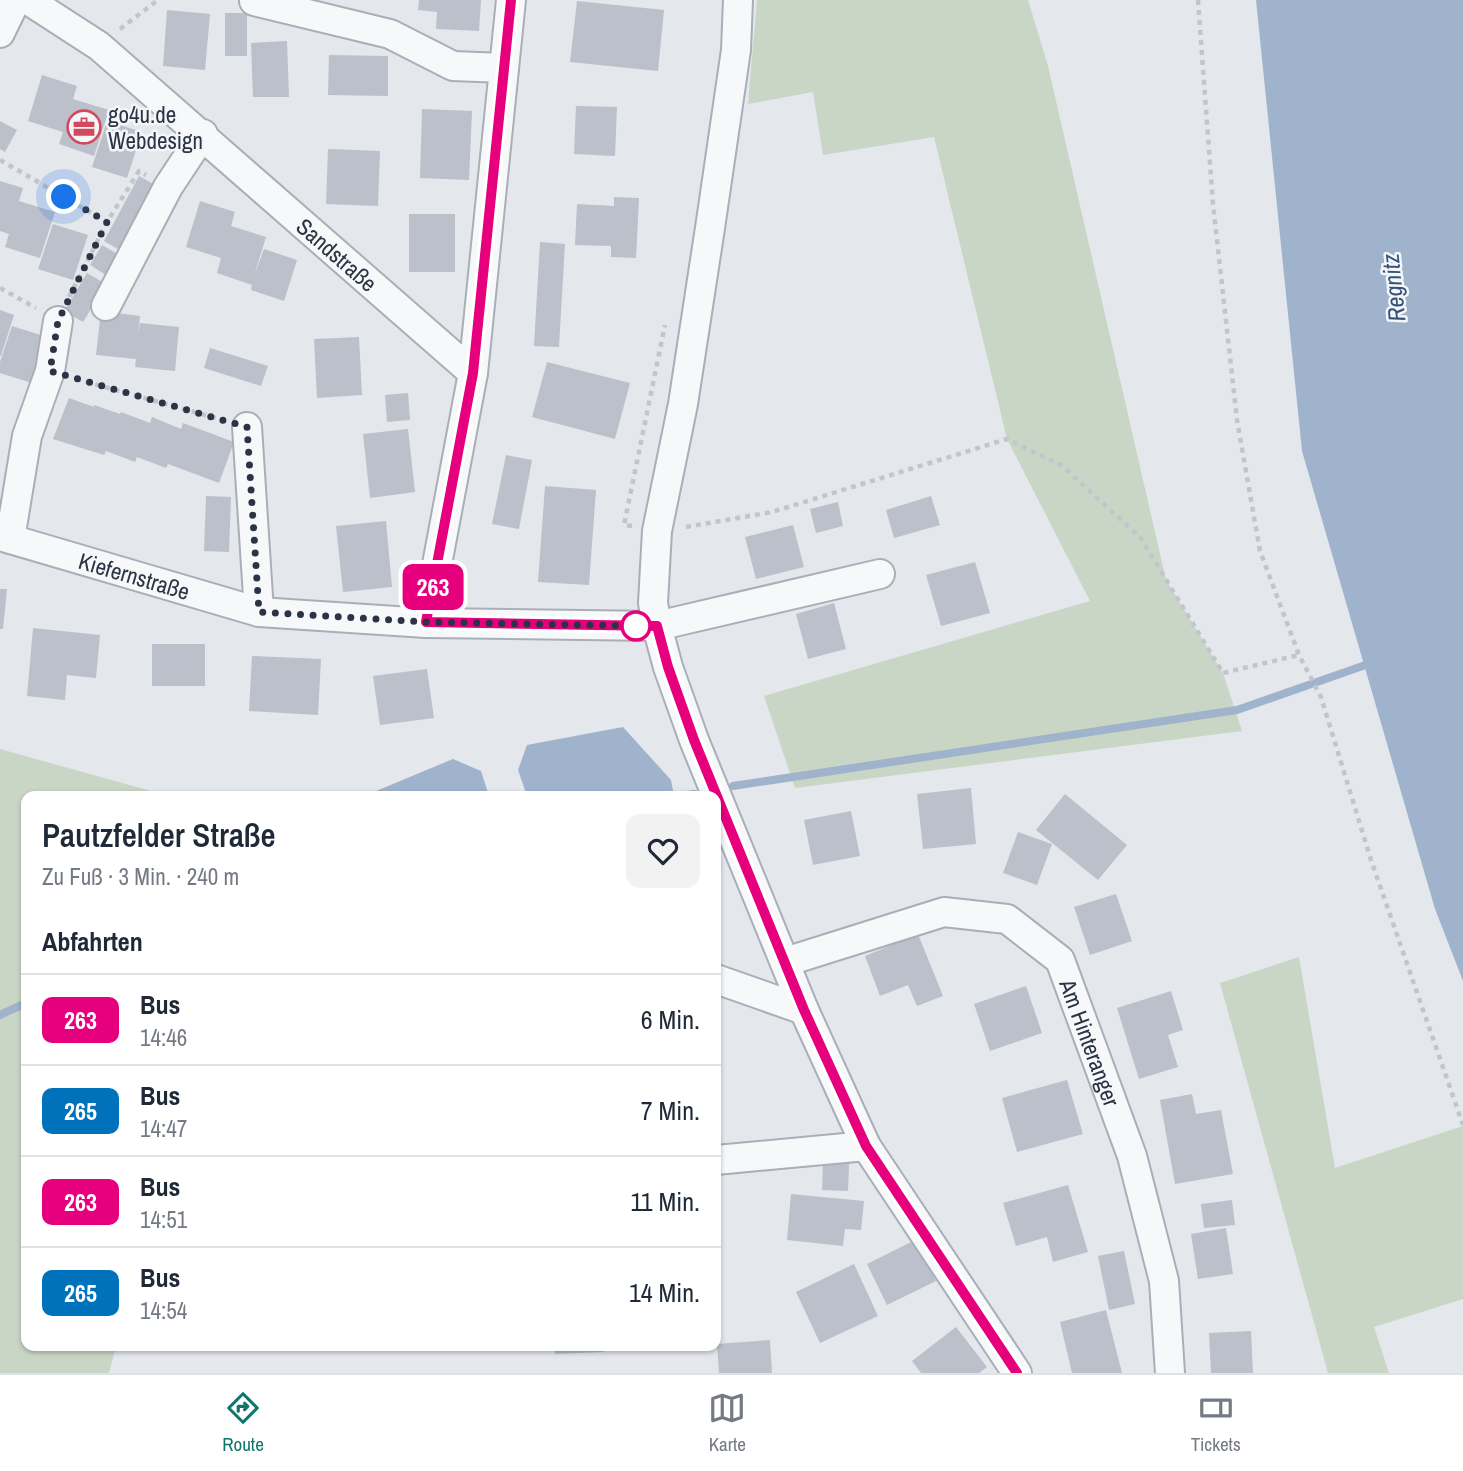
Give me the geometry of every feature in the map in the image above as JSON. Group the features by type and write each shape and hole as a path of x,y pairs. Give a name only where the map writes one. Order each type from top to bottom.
{"street":[{"path":"0,33 16,0"},
{"name":"Sandstraße","path":"28,0 99,46 203,134 473,373"},
{"path":"426,622 473,373 511,0"},
{"path":"715,791 685,717 657,626 653,603 657,531 683,404 710,228 736,50 738,0"},
{"path":"254,1 390,34 453,66 504,68"},
{"path":"106,306 168,187 203,134"},
{"name":"Kiefernstraße","path":"58,321 50,371 27,436 5,537 259,612 426,622 657,626"},
{"path":"247,427 259,612"},
{"path":"657,626 880,574"},
{"path":"721,805 804,1010 866,1146 1017,1373"},
{"name":"Am Hinteranger","path":"785,962 944,912 1007,919 1060,960 1132,1156 1164,1281 1170,1373"},
{"path":"721,981 804,1010"},
{"path":"721,1160 866,1146"}],"path":[{"path":"99,46 158,0"},
{"path":"1198,0 1213,204 1237,420 1260,551 1299,655 1321,697 1371,860 1463,1125"},
{"path":"0,160 107,222"},
{"path":"0,288 58,321 107,222 139,171 168,187"},
{"path":"50,371 247,427"},
{"path":"657,531 772,512 1007,439 1061,465 1140,537 1223,673 1299,655"}],"green space":[{"path":"757,0 1028,0 1048,66 1166,580 1223,673 1242,731 795,788 764,696 1090,601 1007,439 934,137 823,155 813,92 748,104"},
{"path":"0,749 151,791 21,791 21,1351 115,1351 109,1373 0,1373"},
{"path":"1299,957 1335,1168 1463,1126 1463,1299 1374,1327 1389,1373 1328,1373 1220,983"}],"water":[{"name":"Regnitz","path":"1256,0 1463,0 1463,981 1435,909 1302,451"},
{"path":"623,727 671,780 673,791 525,791 518,770 527,745"},
{"path":"453,759 481,771 487,791 376,791"}],"building":[{"path":"419,0 481,0 479,31 436,29 437,12 418,10"},
{"path":"577,1 664,10 658,71 570,62"},
{"path":"167,10 210,14 205,70 163,66"},
{"path":"225,13 247,13 247,56 225,56"},
{"path":"287,41 289,97 253,97 251,43"},
{"path":"329,55 388,56 388,96 328,95"},
{"path":"42,75 77,86 73,99 109,110 94,156 59,144 63,132 28,121"},
{"path":"576,106 617,107 615,156 574,154"},
{"path":"422,109 472,111 469,180 420,178"},
{"path":"0,121 17,130 5,152 0,149"},
{"path":"107,121 142,132 127,178 92,167"},
{"path":"328,149 380,151 378,206 326,204"},
{"path":"139,176 159,187 123,252 104,241"},
{"path":"0,181 23,188 19,201 55,212 40,258 5,247 9,234 0,231"},
{"path":"614,197 639,198 636,258 611,257 611,246 575,245 577,204 614,206"},
{"path":"200,201 235,212 231,226 266,237 254,276 264,249 297,260 284,301 251,290 252,285 217,273 221,258 186,247"},
{"path":"409,214 455,214 455,272 409,272"},
{"path":"53,224 88,235 73,280 38,269"},
{"path":"540,242 565,244 559,347 534,346"},
{"path":"102,245 121,256 109,277 90,265"},
{"path":"87,273 106,284 83,322 64,311"},
{"path":"0,310 14,315 1,356 0,356"},
{"path":"101,311 140,316 138,334 140,323 179,327 175,371 135,367 136,359 96,355"},
{"path":"12,326 47,337 32,383 0,373 0,362"},
{"path":"359,337 362,395 317,398 314,339"},
{"path":"210,348 268,366 261,386 204,368"},
{"path":"547,362 630,383 615,439 532,417"},
{"path":"408,393 410,420 387,422 385,395"},
{"path":"69,398 150,423 152,417 181,429 183,423 234,442 219,483 168,464 166,468 137,457 135,462 106,451 104,455 53,439"},
{"path":"408,429 415,492 370,498 363,434"},
{"path":"506,455 532,460 519,529 492,524"},
{"path":"545,486 596,490 589,585 538,582"},
{"path":"206,496 231,497 229,552 204,551"},
{"path":"931,496 940,525 894,538 886,510"},
{"path":"838,502 843,526 816,533 810,509"},
{"path":"386,521 392,587 343,592 336,526"},
{"path":"793,525 804,567 756,579 745,537"},
{"path":"975,562 990,613 941,626 926,575"},
{"path":"0,589 7,589 3,629 0,629"},
{"path":"834,603 846,649 808,659 796,614"},
{"path":"33,628 100,635 96,678 67,675 65,700 27,696"},
{"path":"152,644 205,644 205,686 152,686"},
{"path":"252,656 321,659 318,715 249,711"},
{"path":"427,669 434,718 380,725 373,676"},
{"path":"971,788 976,844 923,849 917,794"},
{"path":"1065,794 1127,845 1098,880 1036,830"},
{"path":"851,811 860,856 813,865 804,820"},
{"path":"1018,832 1052,844 1037,885 1003,873"},
{"path":"1116,894 1132,941 1090,955 1074,907"},
{"path":"918,934 943,996 917,1006 908,985 880,996 865,956"},
{"path":"1026,986 1042,1033 990,1051 974,1004"},
{"path":"1171,991 1183,1030 1168,1035 1178,1067 1139,1079 1117,1008"},
{"path":"1067,1080 1083,1134 1017,1152 1002,1098"},
{"path":"1192,1094 1196,1114 1221,1110 1233,1174 1175,1184 1160,1100"},
{"path":"823,1164 849,1164 848,1191 822,1190"},
{"path":"1068,1185 1088,1252 1053,1262 1047,1237 1016,1246 1003,1203"},
{"path":"791,1194 864,1201 861,1230 845,1229 843,1246 787,1240"},
{"path":"1232,1200 1235,1225 1204,1228 1201,1204"},
{"path":"1226,1228 1233,1274 1198,1279 1191,1234"},
{"path":"915,1240 936,1281 887,1305 867,1264"},
{"path":"1124,1251 1135,1304 1109,1310 1098,1256"},
{"path":"854,1264 878,1316 820,1343 796,1292"},
{"path":"1106,1310 1122,1373 1072,1373 1060,1322"},
{"path":"956,1327 987,1367 979,1373 921,1373 912,1361"},
{"path":"1251,1331 1253,1373 1211,1373 1209,1333"},
{"path":"770,1340 772,1373 719,1373 717,1351 721,1351 721,1344"},
{"path":"555,1351 604,1352 555,1354"}],"waterway":[{"path":"733,786 1237,710 1374,662"},
{"path":"0,1015 21,1005"}],"bus line":[{"name":"263","path":"511,0 473,373 426,622 657,626 681,706 715,791"},
{"name":"263","path":"721,806 804,1010 866,1146 1017,1373"}],"place":[{"name":"go4u.de Webdesign","path":"84,127"}],"route":[{"path":"64,197 107,222 58,321 50,371 247,427 259,612 426,622 636,626"}]}
